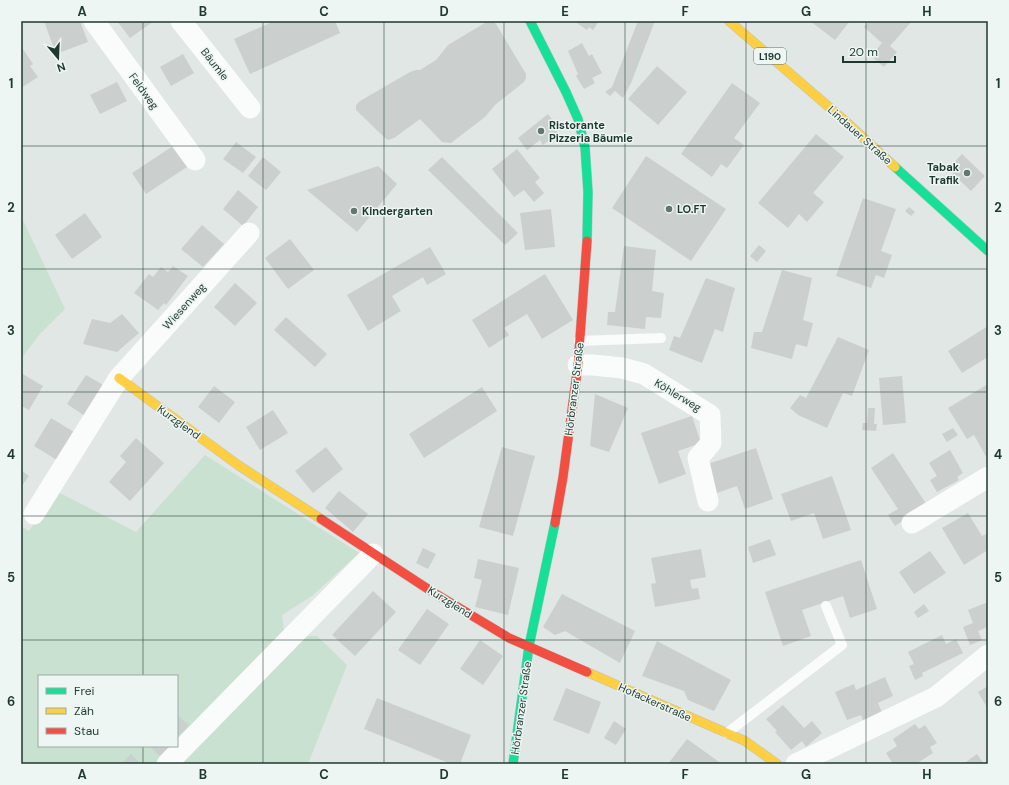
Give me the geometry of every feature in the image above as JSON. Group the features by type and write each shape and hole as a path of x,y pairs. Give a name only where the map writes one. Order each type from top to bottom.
{"street":[{"name":"Feldweg","path":"94,21 195,160"},
{"name":"Bäumle","path":"181,21 250,108"},
{"name":"Hörbranzer Straße","path":"513,764 529,646 552,542 563,477 578,365 587,235 588,192 585,147 578,120 566,92 530,21"},
{"name":"Lindauer Straße","path":"729,21 844,120 988,251"},
{"name":"Wiesenweg","path":"119,378 249,233"},
{"name":"Köhlerweg","path":"578,365 622,368 644,374 710,415 711,443 698,458 708,501"},
{"path":"34,514 119,378"},
{"name":"Kurzglend","path":"119,378 238,465 373,554 509,638 529,646"},
{"path":"912,523 988,477"},
{"path":"167,764 373,554"},
{"name":"Hofackerstraße","path":"529,646 637,695 745,741 777,764"},
{"path":"796,764 936,697 988,655"}],"lane":[{"path":"579,341 661,338"},
{"path":"727,733 842,645 826,606"}],"green space":[{"path":"21,216 65,309 39,335 21,359"},
{"path":"205,455 359,553 312,596 282,615 285,637 317,636 347,665 308,764 21,764 21,526 29,531 56,491 136,532"}],"building":[{"path":"44,21 80,21 88,42 56,54"},
{"path":"117,21 154,21 130,38"},
{"path":"274,21 335,21 340,33 250,74 234,39"},
{"path":"488,21 492,21 496,24 526,74 526,78 524,82 495,105 485,117 451,143 442,142 420,119 394,138 388,140 356,110 356,105 360,101 410,72 420,70 436,60 448,45"},
{"path":"574,21 599,21 593,30 589,27 587,30"},
{"path":"638,21 655,21 631,83 623,98 615,91 610,96 605,92 612,87"},
{"path":"810,21 850,21 835,40"},
{"path":"869,21 912,21 890,46 897,52 884,67 871,56 882,43 864,27"},
{"path":"582,43 589,56 592,54 602,73 592,78 595,83 584,89 576,76 578,74 568,51"},
{"path":"21,46 33,64 30,66 38,77 21,88"},
{"path":"183,54 194,73 171,86 160,67"},
{"path":"657,66 687,92 658,125 628,99"},
{"path":"117,82 127,101 100,114 90,95"},
{"path":"732,83 760,103 734,138 744,145 727,168 721,164 712,177 681,154"},
{"name":"Ristorante Pizzeria Bäumle","path":"548,114 557,126 554,128 558,133 543,145 540,140 527,150 518,138"},
{"path":"816,134 844,157 813,193 824,202 807,222 799,214 788,228 758,203"},
{"path":"236,142 256,157 243,173 223,159"},
{"path":"176,144 190,165 146,194 132,173"},
{"path":"517,149 540,178 535,182 544,193 534,202 524,190 514,197 492,169"},
{"name":"Tabak Trafik","path":"962,154 985,176 971,191 948,169"},
{"name":"LO.FT","path":"646,156 726,209 691,261 612,208"},
{"path":"263,157 281,172 266,190 248,176"},
{"path":"442,157 518,233 505,245 428,170"},
{"name":"Kindergarten","path":"378,166 397,184 357,232 307,190"},
{"path":"238,190 258,207 243,226 223,209"},
{"path":"863,198 896,209 881,251 892,255 884,278 876,275 871,288 836,276"},
{"path":"909,207 915,212 911,216 905,211"},
{"path":"551,209 555,247 525,250 520,213"},
{"path":"85,213 102,237 72,259 55,235"},
{"path":"202,225 224,244 203,267 181,249"},
{"path":"290,239 314,270 288,289 265,258"},
{"path":"759,245 766,251 757,262 750,256"},
{"path":"624,246 656,250 652,291 664,293 661,318 646,317 645,329 607,325 608,312 615,312"},
{"path":"430,247 446,274 427,285 423,277 392,296 401,311 368,331 347,295"},
{"path":"173,266 188,276 166,305 164,303 158,310 134,293 149,274 153,277 161,267 168,272"},
{"path":"782,270 812,278 803,320 813,323 807,347 796,344 792,359 751,348 754,332 762,332"},
{"path":"545,274 573,320 542,339 527,314 504,328 509,335 489,348 472,320"},
{"path":"706,278 735,288 723,332 715,329 702,363 669,350 674,336 680,338"},
{"path":"235,283 257,303 235,326 214,307"},
{"path":"122,314 139,333 117,352 83,344 92,319 110,323"},
{"path":"286,317 327,354 315,367 274,330"},
{"path":"988,326 988,357 962,373 948,351"},
{"path":"838,337 869,350 852,396 843,393 827,428 798,415 790,408 800,395 806,398"},
{"path":"21,373 43,386 29,410 21,406"},
{"path":"86,375 105,386 85,416 67,404"},
{"path":"902,376 906,423 883,425 879,378"},
{"path":"988,384 988,460 974,435 967,439 948,408"},
{"path":"214,386 235,402 219,423 198,407"},
{"path":"482,387 497,411 424,458 409,434"},
{"path":"595,394 628,408 609,452 590,446"},
{"path":"868,408 875,408 874,424 877,424 876,431 862,430 863,423 867,423"},
{"path":"273,410 288,433 260,450 246,427"},
{"path":"692,416 701,443 678,451 686,474 659,484 641,433"},
{"path":"51,418 74,432 57,460 34,446"},
{"path":"953,428 958,435 947,442 942,434"},
{"path":"136,438 164,463 130,501 109,482 126,462 120,456"},
{"path":"326,447 343,469 313,493 295,471"},
{"path":"502,447 535,456 513,536 479,527"},
{"path":"756,448 773,499 745,509 737,486 714,494 705,465"},
{"path":"950,450 963,473 957,477 959,480 937,492 930,480 937,476 929,463"},
{"path":"893,453 927,505 895,526 888,515 898,509 871,468"},
{"path":"21,470 29,476 21,487"},
{"path":"832,476 851,530 823,539 814,513 791,521 781,494"},
{"path":"339,491 368,514 353,532 325,508"},
{"path":"968,513 982,536 988,533 988,550 964,565 942,528"},
{"path":"770,539 776,555 753,563 748,547"},
{"path":"423,548 436,554 428,569 416,563"},
{"path":"701,549 706,577 690,580 692,589 698,588 700,599 655,607 651,584 656,583 651,558"},
{"path":"930,551 946,573 914,594 899,572"},
{"path":"478,559 519,568 508,615 475,607 482,580 474,578"},
{"path":"861,560 877,609 850,618 843,596 802,610 811,636 783,646 765,592"},
{"path":"373,591 396,612 355,656 332,635"},
{"path":"562,594 635,631 620,663 565,631 555,635 543,627"},
{"path":"988,602 988,627 978,631 982,640 970,645 963,627 973,623 968,610"},
{"path":"924,604 929,611 918,618 914,612"},
{"path":"427,609 449,624 420,665 398,650"},
{"path":"942,635 946,644 956,639 963,653 922,673 923,676 915,680 909,666 914,664 908,652"},
{"path":"480,640 503,656 483,685 460,669"},
{"path":"657,641 731,680 714,711 688,700 684,691 642,676"},
{"path":"885,677 893,696 878,703 883,715 864,723 861,715 847,720 835,692 854,684 856,690"},
{"path":"988,686 988,709 978,692"},
{"path":"566,688 601,702 589,734 553,720"},
{"path":"377,698 471,735 460,764 451,764 364,729"},
{"path":"783,705 804,728 812,721 822,733 806,747 802,741 791,750 766,719"},
{"path":"178,716 189,725 178,737"},
{"path":"614,721 626,729 616,745 604,738"},
{"path":"915,724 919,729 925,725 937,743 930,747 933,753 916,764 893,764 886,753 897,746 893,739"},
{"path":"687,739 722,764 668,764"},
{"path":"150,747 169,747 160,756"},
{"path":"131,754 141,764 121,764"},
{"path":"977,754 984,764 963,764"}],"traffic: fast":[{"path":"530,21 578,119 585,147 588,192 587,241"},
{"path":"895,167 988,251"},
{"path":"513,764 529,646 555,523"}],"traffic: slow":[{"path":"729,21 844,120 895,167"},
{"path":"119,378 238,465 321,519"},
{"path":"587,672 745,741 777,764"}],"traffic: jam":[{"path":"555,523 563,477 578,365 587,241"},
{"path":"321,519 431,591 509,638 587,672"}],"place":[{"name":"Ristorante Pizzeria Bäumle","path":"541,131"},
{"name":"Tabak Trafik","path":"967,173"},
{"name":"LO.FT","path":"669,209"},
{"name":"Kindergarten","path":"354,211"}]}
